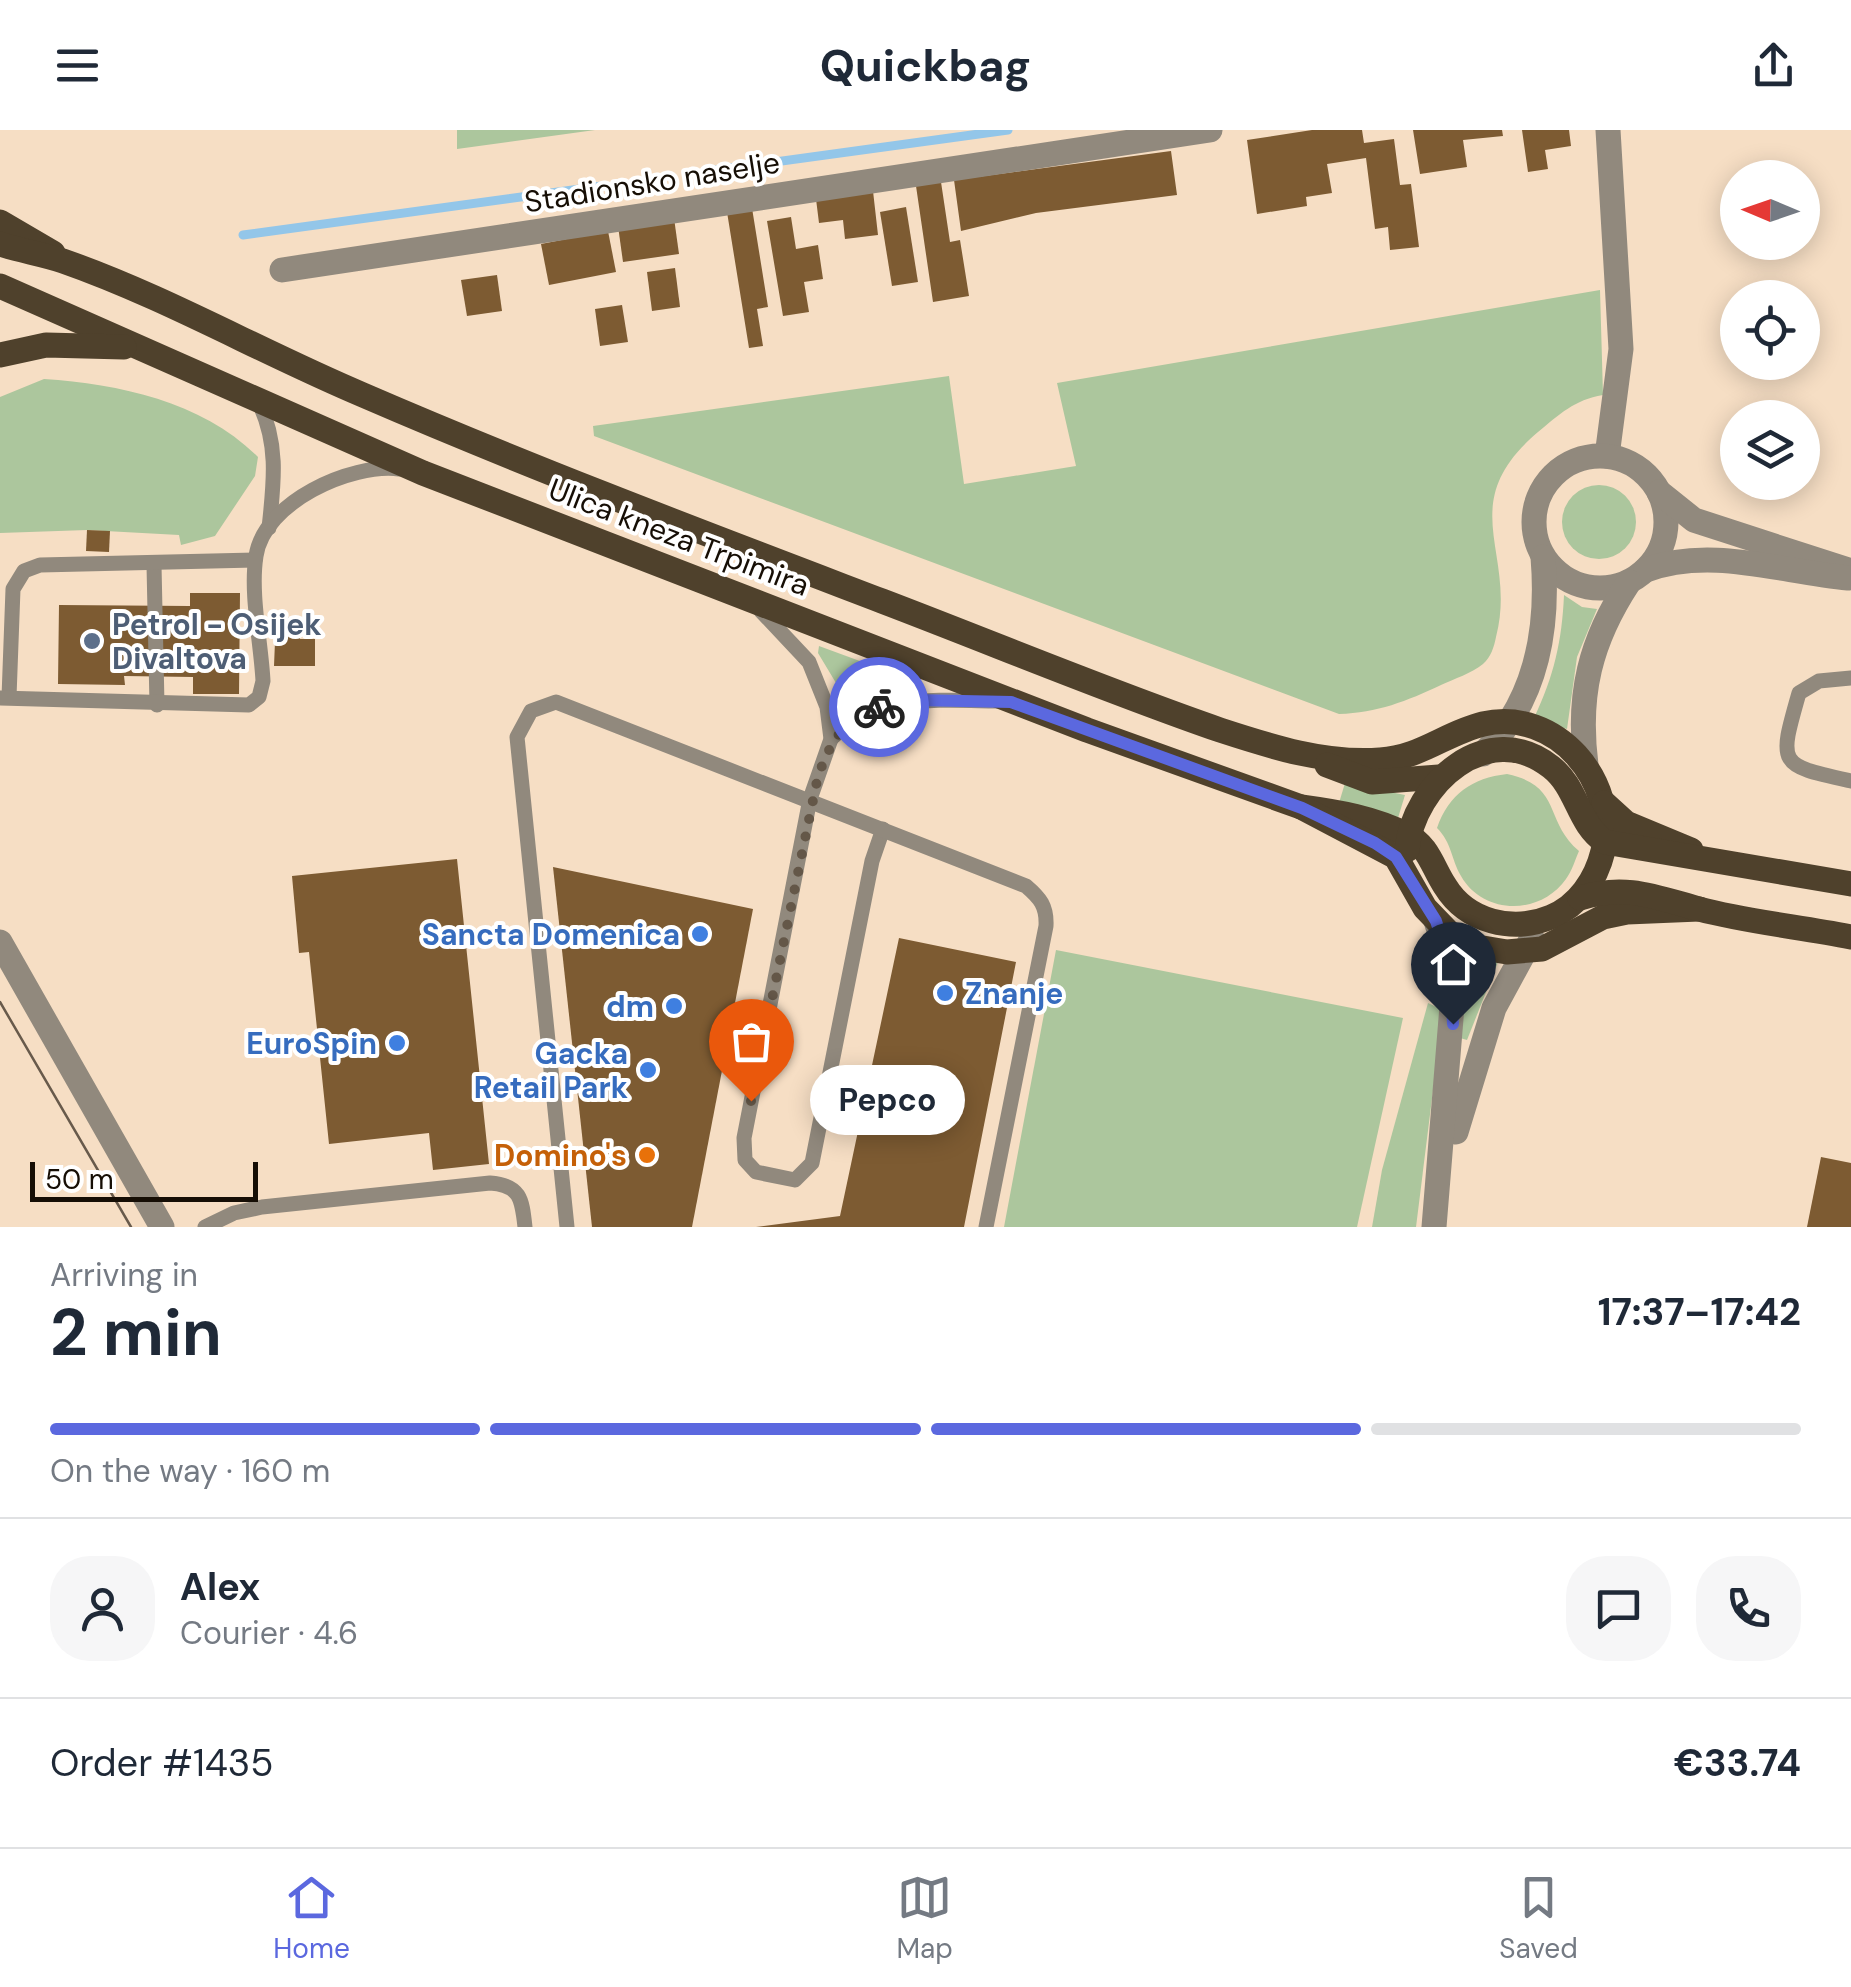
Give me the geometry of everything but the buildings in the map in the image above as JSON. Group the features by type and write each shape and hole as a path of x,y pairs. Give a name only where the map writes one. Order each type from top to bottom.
{"main road":[{"name":"Ulica kneza Trpimira","path":"0,222 36,240 61,260"},
{"name":"Ulica kneza Trpimira","path":"0,244 61,260 364,396 709,535 1222,730 1314,758"},
{"name":"Ulica kneza Trpimira","path":"0,286 423,472 1011,702 1302,808"},
{"name":"Ulica kneza Trpimira","path":"0,302 41,306"},
{"path":"0,355 77,344 150,349"},
{"path":"1314,758 1368,761 1412,756 1467,730 1510,723 1550,734 1586,765 1604,803 1626,823 1705,856"},
{"path":"1409,874 1408,835 1424,794 1438,777 1460,761 1482,754 1530,754 1567,782 1592,833 1605,842 1661,854 1705,856 1851,884"},
{"path":"1314,758 1372,782 1438,777"},
{"path":"1580,898 1600,863 1605,842 1604,803"},
{"path":"1302,808 1352,815 1408,835 1422,845 1451,896 1464,908 1512,926 1543,921 1580,898 1624,889 1660,894 1699,909 1851,937"},
{"path":"1302,808 1396,857 1436,921 1471,946 1523,952 1542,949 1615,914 1699,909"}],"street":[{"name":"Stadionsko naselje","path":"282,270 1210,130"},
{"path":"1606,456 1620,349 1608,130"},
{"path":"1482,754 1510,723 1538,655 1546,596 1534,516 1550,478 1566,465 1606,456 1637,468 1694,520 1851,574"},
{"path":"1586,765 1582,698 1588,660 1606,616 1658,553 1665,533 1659,492"},
{"path":"1543,556 1555,572 1590,588 1681,560 1707,559 1851,574"},
{"path":"1434,1227 1453,994 1450,964 1436,921"},
{"path":"1440,1190 1480,1048 1523,952 1543,921"},
{"path":"0,942 162,1227"}],"lane":[{"path":"255,560 40,565 24,570 13,589 4,698 249,705 259,696 263,681 255,560 268,528 274,447 271,426 258,400"},
{"path":"268,528 324,482 340,475 385,468 423,472"},
{"path":"154,565 157,705"},
{"path":"741,596 768,617 808,662 827,707 831,739 810,799 744,1138 745,1160 765,1176 795,1180 812,1163 872,861 884,828"},
{"path":"1851,678 1819,681 1799,693 1785,748 1790,763 1800,770 1851,780"},
{"path":"831,739 850,721 892,703 1011,702"},
{"path":"567,1227 517,736 522,720 544,704 574,706 1026,886 1046,912 986,1227"},
{"path":"205,1227 234,1213 262,1207 490,1182 517,1191 522,1198 525,1227"}],"green space":[{"path":"457,130 595,130 457,149"},
{"path":"1600,290 1603,395 1575,404 1538,432 1512,458 1498,483 1493,530 1501,607 1490,655 1463,676 1404,701 1366,711 1339,714 594,436 593,426 949,376 964,484 1076,466 1057,383"},
{"path":"44,379 131,391 186,409 236,438 258,457 255,476 215,536 181,545 179,535 87,530 0,533 0,397"},
{"path":"1599,485 1625,496 1636,522 1625,548 1599,559 1573,548 1562,522 1573,496"},
{"path":"1564,595 1582,607 1597,609 1577,657 1567,729 1534,718 1556,658"},
{"path":"819,646 906,678 908,684 879,690 840,709 836,683 818,653"},
{"path":"1507,774 1525,779 1545,795 1560,828 1579,851 1568,876 1555,891 1527,905 1497,904 1471,889 1437,828 1448,806 1463,790 1483,779"},
{"path":"1345,783 1405,795 1398,818 1339,803"},
{"path":"1056,950 1403,1018 1357,1227 1004,1227"},
{"path":"1464,954 1498,962 1467,1040 1460,1038"},
{"path":"1428,1003 1443,1010 1416,1227 1372,1227 1382,1170"}],"waterway":[{"path":"716,170 1008,130"},
{"path":"243,235 602,186"}],"tram line":[{"path":"0,1002 131,1227"}],"way so far":[{"path":"751,1101 810,799 831,739 850,721 879,707"}],"place":[{"name":"Petrol - Osijek Divaltova","path":"92,641"},
{"name":"Sancta Domenica","path":"700,934"},
{"name":"Znanje","path":"945,993"},
{"name":"dm","path":"674,1006"},
{"name":"EuroSpin","path":"397,1043"},
{"name":"Gacka Retail Park","path":"648,1070"},
{"name":"Pepco","path":"751,1101"},
{"name":"Domino's","path":"647,1155"}],"route":[{"path":"879,707 914,700 1011,702 1302,808 1375,843 1396,857 1436,921 1450,964 1453,1024"}]}
